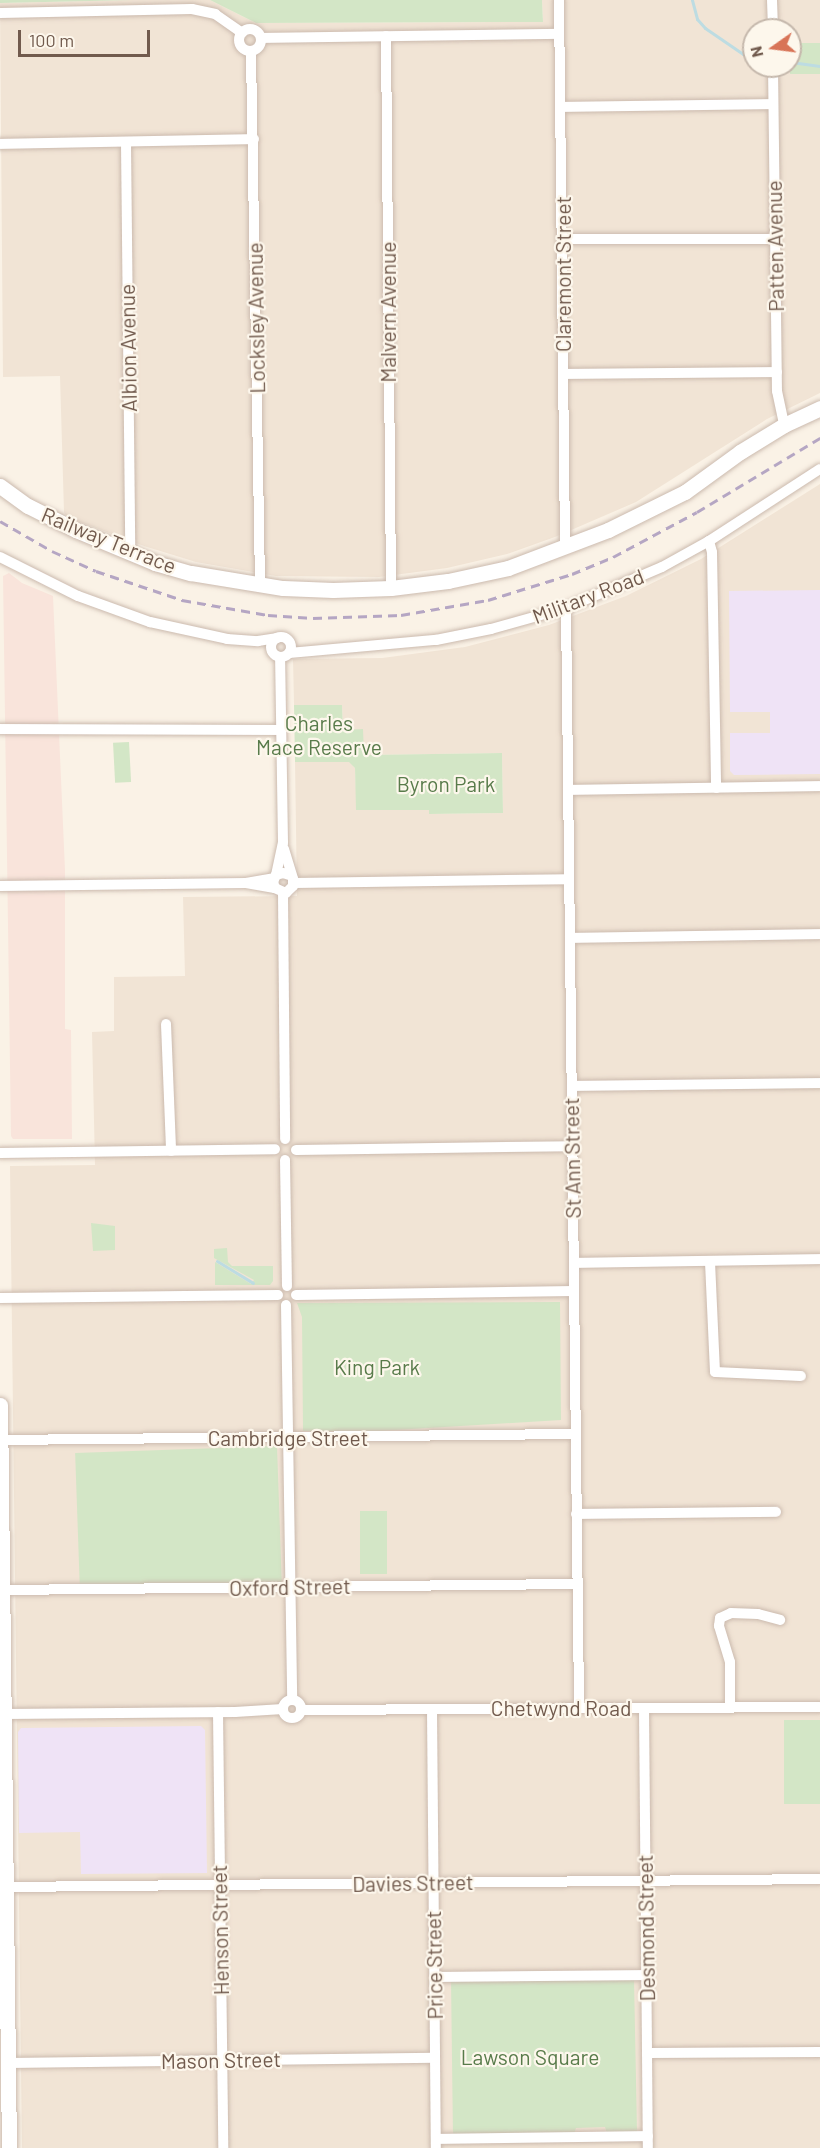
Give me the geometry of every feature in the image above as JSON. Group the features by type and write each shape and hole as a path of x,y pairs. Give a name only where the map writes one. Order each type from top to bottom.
{"main road":[{"name":"Railway Terrace","path":"0,486 28,506 130,553 191,573 260,585 333,590 390,588 448,581 492,572 565,548 685,492 740,452 784,425 820,408"},
{"path":"0,1405 4,1714 2,1805 6,1887 9,2148"}],"street":[{"name":"Claremont Street","path":"559,0 565,548"},
{"path":"772,0 772,18"},
{"path":"0,13 192,9 215,14 242,33"},
{"path":"248,29 255,30 262,38 261,46 251,52 244,50 239,44 242,33 248,29"},
{"path":"262,38 559,34"},
{"name":"Malvern Avenue","path":"386,36 390,588"},
{"name":"Locksley Avenue","path":"251,52 260,585"},
{"name":"Patten Avenue","path":"773,78 777,372 779,409 784,425"},
{"path":"561,107 773,104"},
{"path":"0,144 254,139"},
{"name":"Albion Avenue","path":"126,142 130,553"},
{"path":"563,239 775,239"},
{"path":"563,374 777,372"},
{"name":"Military Road","path":"0,557 78,596 132,616 281,654 330,648 379,647 436,640 491,629 566,608 620,586 709,541 820,469"},
{"path":"709,541 712,552 716,788"},
{"name":"St Ann Street","path":"566,608 579,1708"},
{"path":"278,638 272,646 281,654"},
{"name":"Military Road","path":"226,639 258,641 278,638 330,648"},
{"path":"285,1139 277,884 283,843 280,730 281,654 289,641"},
{"path":"0,729 280,730"},
{"path":"568,790 820,786"},
{"path":"0,886 246,883 277,884 290,891 293,880 283,843"},
{"path":"277,884 283,873 293,880 569,879"},
{"path":"570,938 820,934"},
{"path":"166,1024 171,1151"},
{"path":"572,1086 820,1083"},
{"path":"285,1139 291,1141 296,1150 291,1158 285,1160 276,1156 275,1149 277,1143 285,1139"},
{"path":"296,1150 572,1146"},
{"path":"0,1153 275,1149"},
{"path":"285,1160 287,1286"},
{"path":"574,1263 820,1259"},
{"path":"710,1262 715,1372 801,1376"},
{"path":"286,1305 294,1301 296,1295 294,1290 287,1286"},
{"path":"286,1305 281,1303 278,1295 279,1290 287,1286"},
{"path":"296,1295 574,1291"},
{"path":"0,1298 278,1295"},
{"path":"286,1305 292,1699"},
{"name":"Cambridge Street","path":"0,1440 575,1434"},
{"path":"576,1514 776,1512"},
{"name":"Oxford Street","path":"1,1585 291,1587 578,1584"},
{"path":"730,1708 730,1662 719,1626 720,1617 731,1613 758,1614 780,1620"},
{"path":"292,1699 299,1702 302,1710 294,1718 287,1717 283,1709 284,1703 292,1699"},
{"name":"Chetwynd Road","path":"302,1710 820,1707"},
{"name":"Desmond Street","path":"644,1708 648,2148"},
{"path":"4,1714 218,1712 283,1709"},
{"name":"Price Street","path":"432,1709 436,2144"},
{"name":"Henson Street","path":"218,1712 223,2148"},
{"name":"Davies Street","path":"6,1887 820,1879"},
{"path":"435,1977 647,1975"},
{"path":"648,2053 820,2052"},
{"name":"Mason Street","path":"8,2062 435,2058"},
{"path":"436,2144 648,2136"}],"shaded area":[{"path":"210,0 256,23 543,22 542,0 820,0 820,393 767,419 636,502 555,537 507,554 447,568 379,577 276,576 196,562 144,546 67,517 64,512 60,376 3,377 0,3"},
{"path":"820,484 820,2148 22,2148 10,1166 95,1165 92,1032 114,1031 114,977 185,976 183,897 297,896 295,762 349,761 355,768 357,810 429,810 429,814 503,813 502,753 364,755 343,730 342,705 294,705 293,659 382,658 465,647 549,625 626,596 701,559"},
{"path":"9,573 22,583 53,596 65,870 65,1029 71,1030 72,1139 13,1139 11,1136 3,576"},
{"path":"820,590 820,774 734,775 730,771 730,733 770,733 770,712 730,712 729,591"},
{"path":"201,1726 205,1730 207,1873 81,1874 80,1832 19,1833 18,1732 21,1728"}],"green space":[{"path":"0,0 134,0 0,3"},
{"path":"210,0 542,0 543,22 256,23"},
{"path":"802,43 820,43 820,74 802,74"},
{"name":"Byron Park","path":"294,705 342,705 343,730 363,729 364,755 502,753 503,813 429,814 429,810 356,810 355,768 349,762 295,762"},
{"path":"129,742 131,782 115,783 113,743"},
{"path":"91,1223 115,1226 115,1250 93,1251"},
{"path":"227,1248 228,1262 232,1266 273,1266 273,1281 270,1285 215,1285 215,1262 251,1284 254,1280 214,1258 214,1249"},
{"name":"King Park","path":"560,1302 561,1420 379,1431 303,1431 302,1317 297,1303"},
{"path":"277,1446 282,1582 80,1589 75,1453"},
{"path":"360,1511 387,1511 387,1574 360,1574"},
{"path":"784,1720 820,1720 820,1804 784,1804"},
{"name":"Lawson Square","path":"634,1979 637,2132 607,2133 605,2127 576,2128 574,2134 453,2137 451,1980"}],"waterway":[{"path":"692,0 697,19 705,28 742,53"},
{"path":"802,64 820,66"},
{"path":"217,1261 253,1283"}],"railway":[{"path":"0,521 52,551 96,571 182,600 268,615 313,618 401,615 488,600 572,574 613,557 697,512 820,438"}],"park label":[{"name":"Charles Mace Reserve","path":"319,735"}]}
